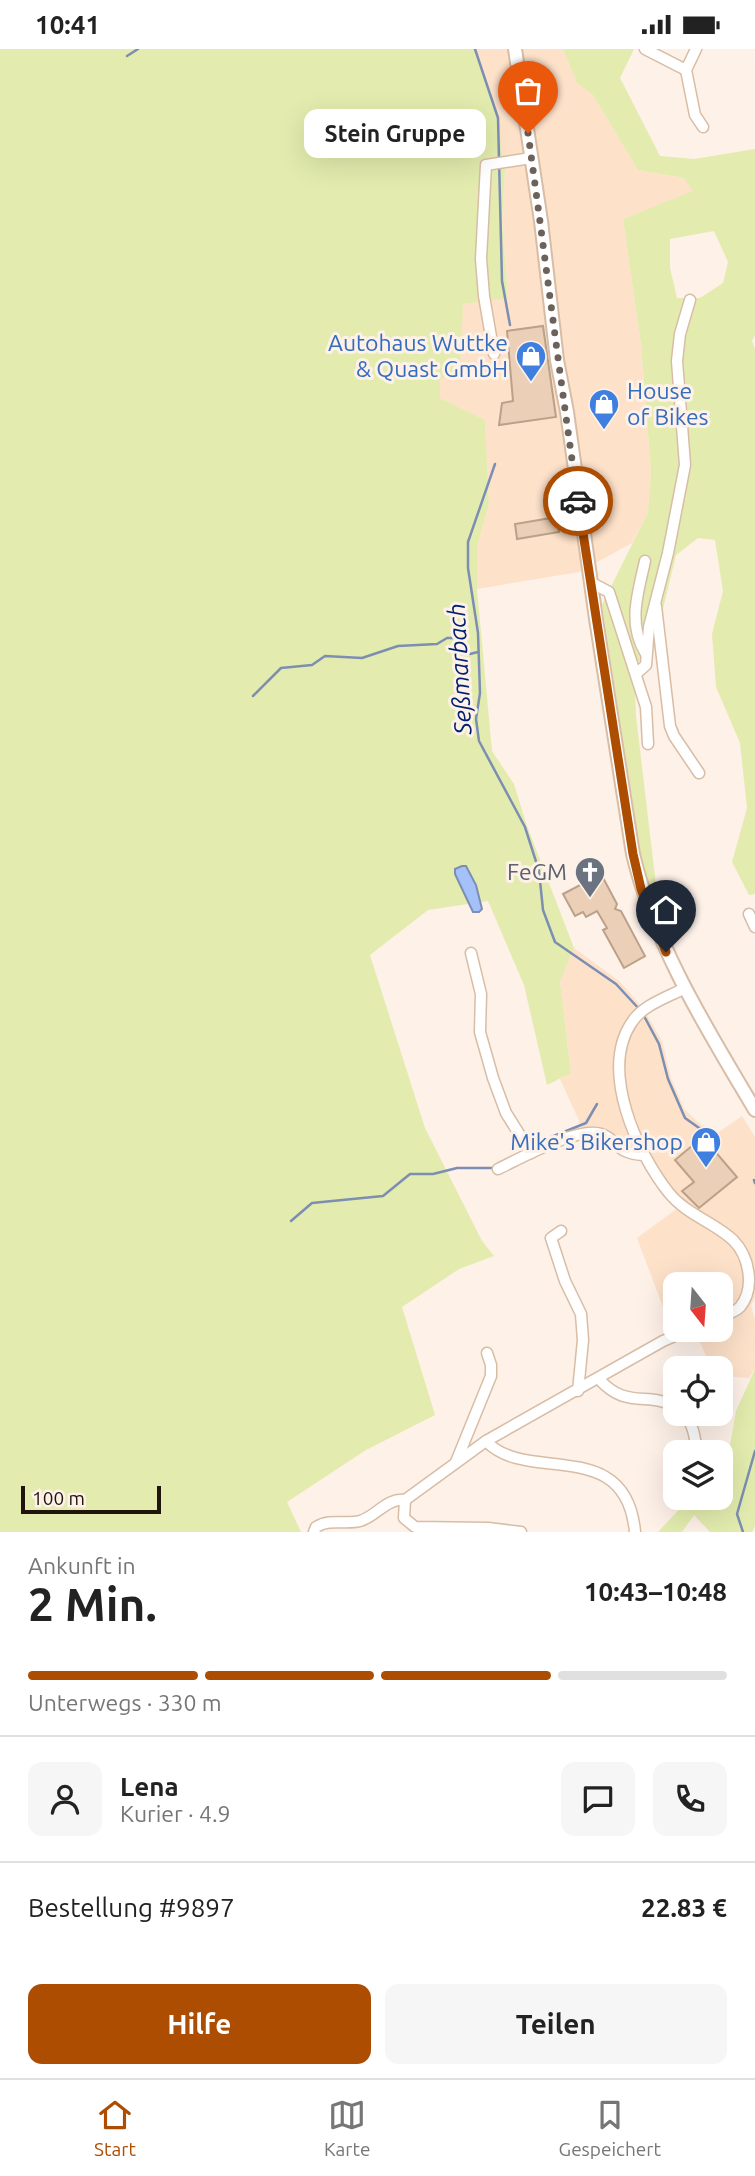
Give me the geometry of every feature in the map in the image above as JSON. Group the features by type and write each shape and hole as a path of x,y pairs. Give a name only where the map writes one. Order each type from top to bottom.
{"main road":[{"path":"515,49 590,582 625,807 641,889 660,939 685,988 755,1110"}],"street":[{"path":"645,49 686,71"},
{"path":"696,49 686,71 695,115 703,127"},
{"path":"494,354 481,259 486,165 531,158"},
{"path":"637,673 645,669 655,602 685,465 677,361 680,334 690,300"},
{"path":"645,561 634,621 640,645 646,654"},
{"path":"590,582 609,592 646,707 648,744"},
{"path":"655,602 659,617 670,726 699,773"},
{"path":"749,914 755,927"},
{"path":"471,953 481,994 480,1032 493,1078 506,1113 531,1153"},
{"path":"685,988 649,1006 633,1020 621,1043 619,1064 624,1101 643,1155 670,1195 689,1213 733,1240 744,1256 750,1276 749,1295 738,1310 733,1312"},
{"path":"498,1169 583,1133 601,1134 628,1154 643,1155"},
{"path":"561,1231 551,1238 565,1282 581,1314 583,1340 578,1391"},
{"path":"314,1532 316,1527 324,1522 358,1521 396,1499 405,1500 486,1441 663,1341"},
{"path":"456,1462 491,1376 487,1353"},
{"path":"599,1379 610,1392 663,1403"},
{"path":"486,1441 505,1455 586,1468 604,1476 628,1502 635,1532"},
{"path":"405,1500 404,1518 415,1527 488,1528 521,1532"}],"shaded area":[{"path":"476,49 563,49 577,83 593,95 638,170 684,178 694,191 623,219 641,344 651,472 648,512 632,543 579,572 477,589 477,547 489,504 485,420 440,398 439,379 460,374 462,304 508,297 502,221 505,170 495,104"},
{"path":"574,948 619,981 643,1008 662,1041 671,1078 684,1109 713,1136 742,1116 755,1137 755,1297 751,1306 755,1321 755,1369 749,1378 733,1377 733,1356 706,1356 700,1342 733,1342 733,1272 663,1272 663,1307 637,1238 686,1202 672,1188 652,1157 597,1126 582,1127 560,1079 571,1072 560,982"}],"green space":[{"path":"0,49 476,49 495,104 505,170 502,221 508,298 463,304 460,374 440,379 440,398 485,420 489,504 477,547 477,589 492,751 514,784 527,826 574,948 560,982 571,1073 547,1085 524,985 488,901 428,910 370,955 425,1128 482,1241 494,1256 459,1269 402,1307 435,1415 366,1450 287,1502 301,1532 0,1532"},
{"path":"563,49 634,49 620,78 660,156 694,159 755,149 755,335 752,341 755,349 755,894 749,895 732,862 747,808 740,743 716,687 712,634 723,591 715,540 698,538 676,555 652,654 634,664 636,716 660,919 644,876 602,605 648,512 651,472 641,344 623,219 693,191 684,178 638,170 593,95 577,83","holes":["714,231 728,262 723,283 700,298 677,298 670,268 670,239"]},
{"path":"755,1369 755,1526 752,1532 710,1532 694,1515 682,1532 658,1532 679,1510 733,1510 733,1440 731,1440 736,1411"}],"water":[{"path":"466,866 476,885 482,909 479,912 473,912 455,874 455,869"}],"building":[{"name":"Autohaus Wuttke & Quast GmbH","path":"543,326 556,417 499,425 502,403 513,401 507,331"},
{"path":"557,517 559,532 517,539 515,524"},
{"name":"FeGM","path":"601,874 617,904 615,909 621,911 645,956 624,968 603,930 607,928 597,911 586,917 583,912 575,916 563,894"},
{"name":"Mike's Bikershop","path":"699,1140 707,1142 737,1177 699,1208 682,1191 694,1182 675,1160"}],"waterway":[{"path":"127,56 138,49"},
{"name":"Seßmarbach","path":"475,49 498,118 502,281 510,325"},
{"name":"Seßmarbach","path":"495,464 468,542 468,568 478,633 480,693 476,719 479,741 525,827 539,871 543,910 555,942 616,984 640,1010"},
{"path":"253,696 281,668 312,665 325,656 362,658 398,646 437,644 447,638 456,638 470,654 478,652"},
{"name":"Seßmarbach","path":"644,1016 659,1044 668,1079 685,1118 709,1135"},
{"path":"539,1142 586,1123 597,1104"},
{"path":"291,1221 312,1203 383,1196 410,1174 433,1174 457,1168 495,1168"},
{"name":"Seßmarbach","path":"743,1532 737,1514 755,1451"}],"way so far":[{"path":"528,133 578,501"}],"place":[{"name":"Stein Gruppe","path":"528,133"},
{"name":"Autohaus Wuttke & Quast GmbH","path":"531,383"},
{"name":"House of Bikes","path":"604,431"},
{"name":"FeGM","path":"590,899"},
{"name":"Mike's Bikershop","path":"706,1169"}],"route":[{"path":"578,501 633,854 641,889 666,952"}]}
